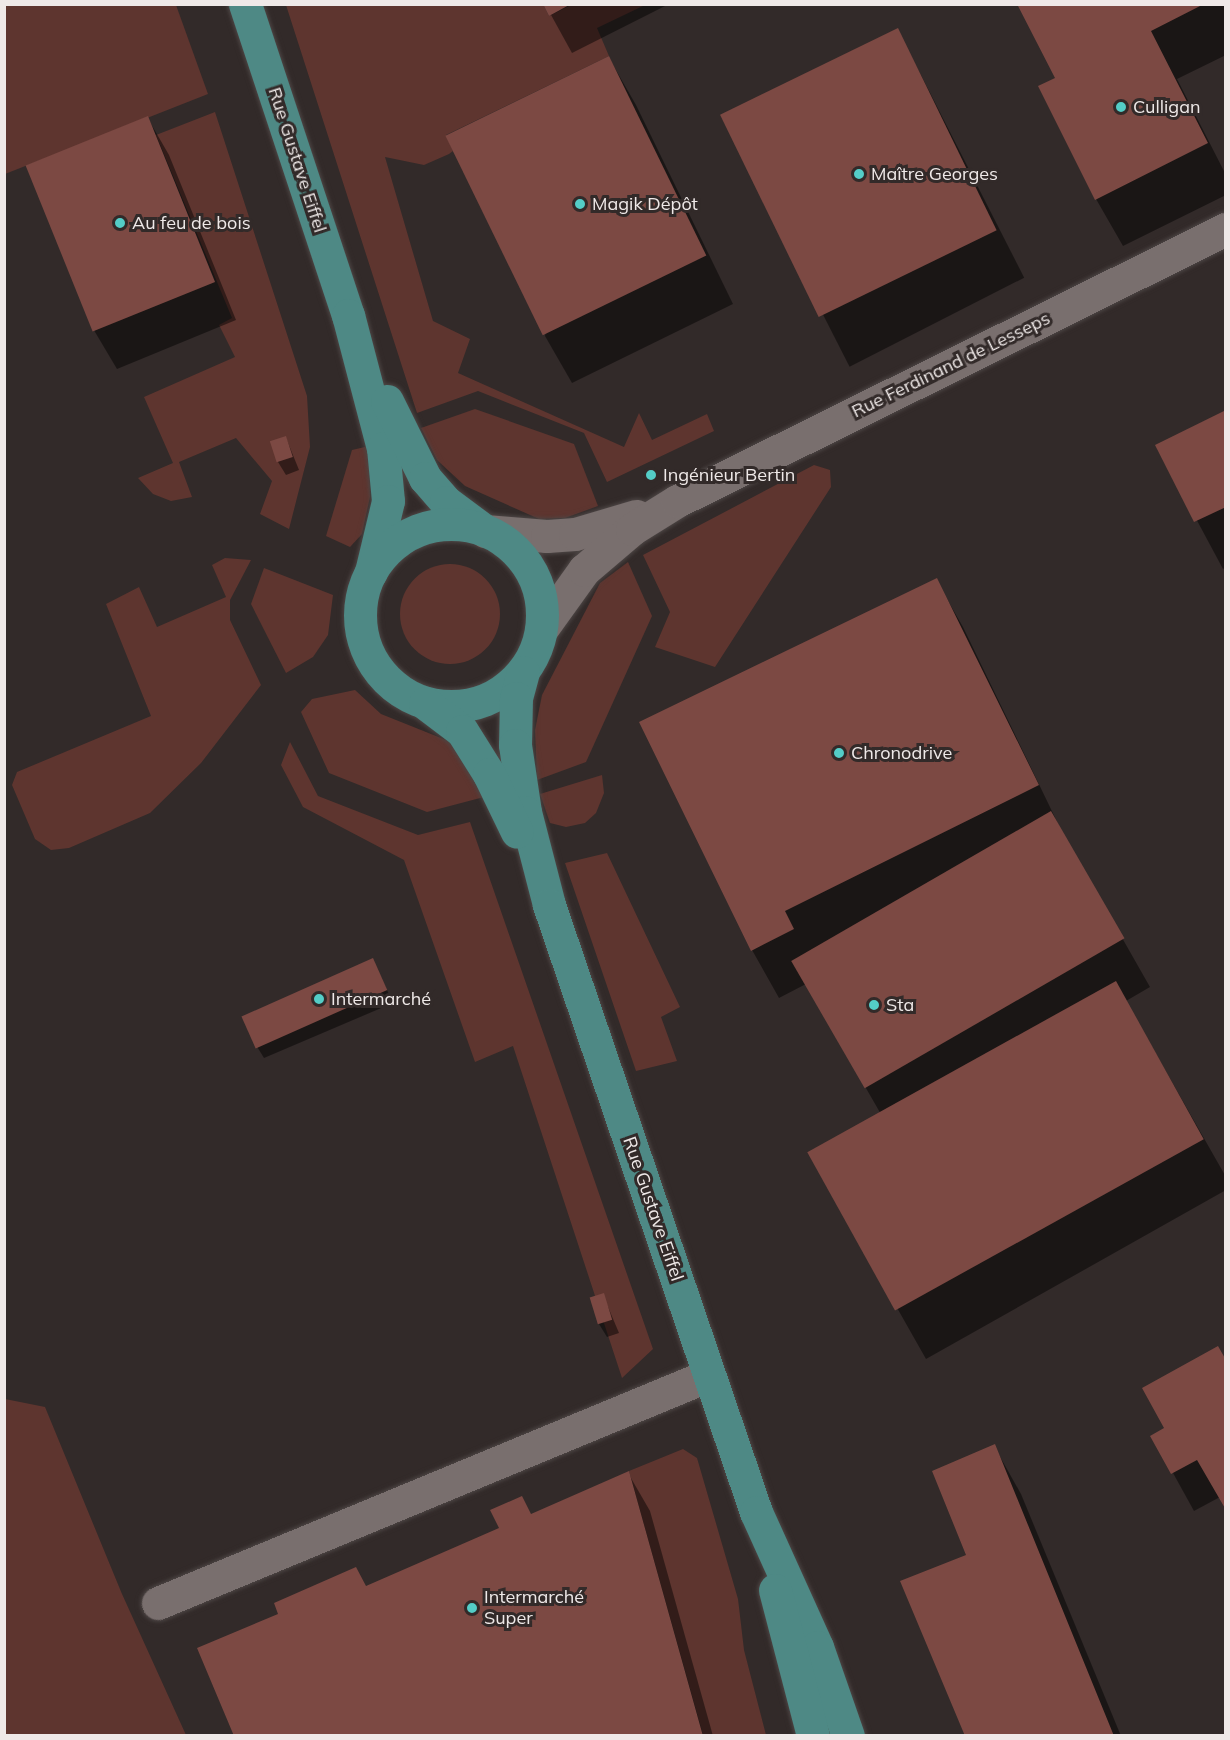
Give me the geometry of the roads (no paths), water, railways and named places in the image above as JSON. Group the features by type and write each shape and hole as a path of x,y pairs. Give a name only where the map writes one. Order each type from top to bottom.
{"main road":[{"name":"Rue Gustave Eiffel","path":"245,4 348,315 387,478 384,525 371,572"},
{"name":"Rue Gustave Eiffel","path":"348,315 425,478 446,502 484,531"},
{"path":"456,525 484,531 511,546 531,571 541,599 541,630 523,672 500,692 471,704 425,703 387,680 370,656 360,614 371,572 400,539 427,528 456,525"},
{"name":"Rue Gustave Eiffel","path":"523,672 516,698 515,745 525,812 549,905 756,1512"},
{"name":"Rue Gustave Eiffel","path":"425,703 462,731 476,752 509,813 549,905"},
{"path":"756,1512 813,1736"},
{"path":"756,1512 817,1647 848,1736"}],"street":[{"name":"Rue Ferdinand de Lesseps","path":"541,630 584,570 632,529 677,501 1226,229"},
{"name":"Rue Ferdinand de Lesseps","path":"484,531 547,536 575,534 677,501"},
{"path":"158,1603 710,1375"}],"place":[{"name":"Culligan","path":"1121,107"},
{"name":"Maître Georges","path":"859,174"},
{"name":"Magik Dépôt","path":"580,204"},
{"name":"Au feu de bois","path":"120,223"},
{"name":"Ingénieur Bertin","path":"651,475"},
{"name":"Chronodrive","path":"839,753"},
{"name":"Intermarché","path":"319,999"},
{"name":"Sta","path":"874,1005"},
{"name":"Intermarché Super","path":"472,1608"}]}
